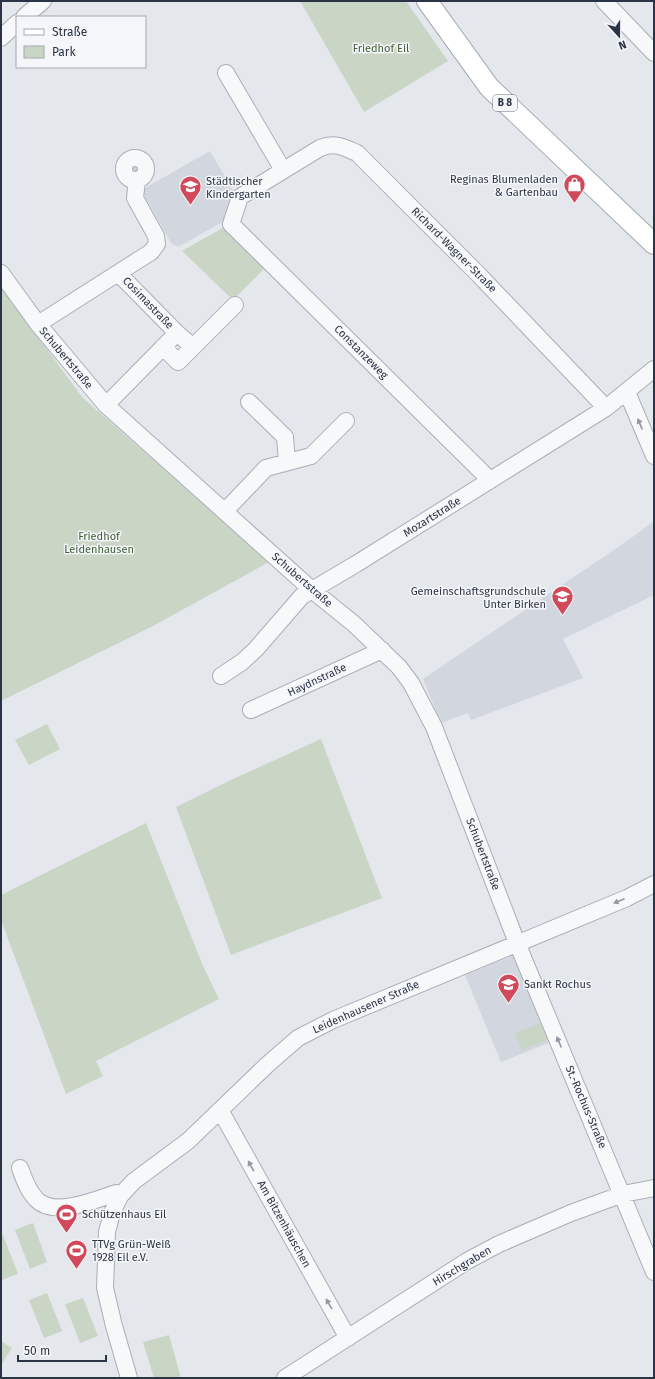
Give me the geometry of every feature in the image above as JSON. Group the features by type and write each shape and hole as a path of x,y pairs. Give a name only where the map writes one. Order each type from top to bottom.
{"main road":[{"name":"B 8","path":"427,1 489,87 654,244"}],"street":[{"path":"25,16 43,1"},
{"path":"604,1 654,53"},
{"path":"1,38 16,24"},
{"path":"226,73 283,170"},
{"name":"Richard-Wagner-Straße","path":"231,224 240,197 320,148 328,145 339,145 357,152 479,275 606,408"},
{"path":"38,324 151,252 157,244 156,236 135,198 137,180"},
{"name":"Constanzeweg","path":"231,224 490,480"},
{"name":"Schubertstraße","path":"1,273 38,324 106,405 312,590 354,624 382,650 411,683 434,727 517,943"},
{"name":"Cosimastraße","path":"118,273 192,348"},
{"name":"Cosimastraße","path":"163,347 178,362 235,305"},
{"name":"Cosimastraße","path":"106,405 178,333"},
{"name":"Mozartstraße","path":"221,676 242,662 256,649 302,596 606,408 654,369"},
{"path":"627,392 654,456"},
{"path":"249,402 285,437 287,462"},
{"path":"225,511 266,468 311,456 346,421"},
{"name":"Haydnstraße","path":"251,710 382,650"},
{"name":"Leidenhausener Straße","path":"129,1378 105,1288 107,1232 112,1213 120,1196 134,1181 188,1141 268,1064 298,1038 333,1020 627,898 654,884"},
{"name":"St.-Rochus-Straße","path":"517,943 623,1194 654,1272"},
{"name":"Am Bitzenhäuschen","path":"220,1110 348,1338"},
{"path":"20,1168 30,1192 36,1200 46,1206 54,1208 70,1207 116,1194 120,1196"},
{"name":"Hirschgraben","path":"285,1378 467,1261 499,1244 623,1194 654,1188"}],"shaded area":[{"name":"Städtischer Kindergarten","path":"210,151 235,194 228,219 180,246 176,246 171,243 143,193 143,190"},
{"name":"Gemeinschaftsgrundschule Unter Birken","path":"654,521 654,595 563,639 583,678 471,720 468,713 441,723 423,679 630,539"},
{"name":"Sankt Rochus","path":"512,956 520,960 553,1041 501,1062 465,975"}],"green space":[{"name":"Friedhof Eil","path":"300,1 406,1 448,61 364,112"},
{"path":"135,161 140,163 142,168 140,173 135,175 130,173 128,168 130,163"},
{"path":"226,226 267,266 233,300 182,251"},
{"name":"Friedhof Leidenhausen","path":"1,287 82,397 269,562 153,626 1,701"},
{"path":"47,724 60,749 29,765 15,740"},
{"path":"321,739 382,898 231,955 176,807"},
{"path":"146,823 203,966 219,999 96,1061 103,1076 66,1094 1,920 1,895"},
{"path":"545,1021 552,1038 522,1050 515,1033"},
{"path":"33,1223 47,1262 30,1269 15,1230"},
{"path":"3,1235 18,1274 1,1280 1,1236"},
{"path":"47,1293 62,1331 44,1338 29,1300"},
{"path":"83,1298 98,1336 80,1343 65,1304"},
{"path":"169,1335 181,1378 154,1378 143,1342"},
{"path":"1,1341 12,1348 1,1365"}],"place":[{"name":"Reginas Blumenladen & Gartenbau","path":"574,204"},
{"name":"Städtischer Kindergarten","path":"191,206"},
{"name":"Gemeinschaftsgrundschule Unter Birken","path":"562,616"},
{"name":"Sankt Rochus","path":"508,1004"},
{"name":"Schützenhaus Eil","path":"67,1234"},
{"name":"TTVg Grün-Weiß 1928 Eil e.V.","path":"77,1270"}]}
